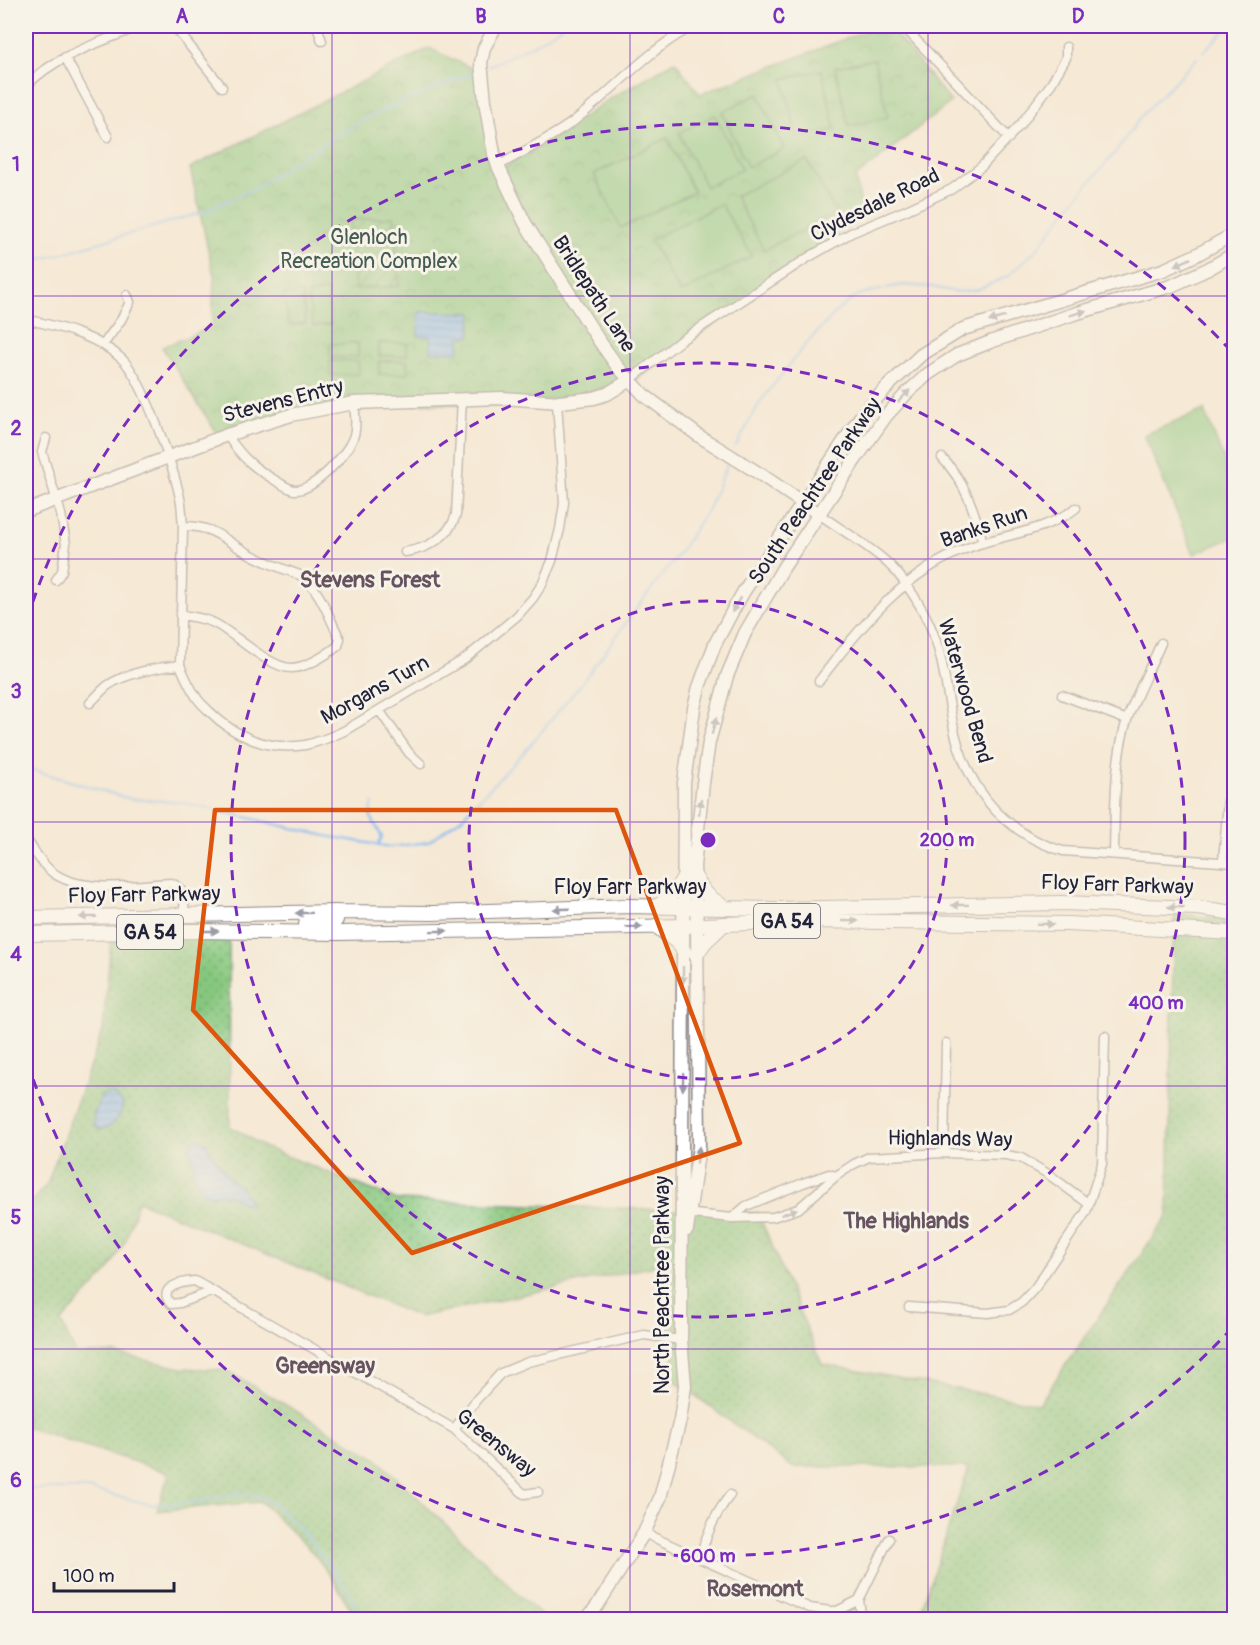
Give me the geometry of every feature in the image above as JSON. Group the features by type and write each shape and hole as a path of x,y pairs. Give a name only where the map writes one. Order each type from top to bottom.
{"main road":[{"path":"656,907 673,895 689,878 709,898 726,908"},
{"name":"Floy Farr Parkway","path":"26,918 337,912 432,913 630,906 776,909 1062,903 1198,908 1234,913"},
{"path":"274,932 284,925 331,922 336,920 337,912"},
{"path":"339,933 352,922 359,920 421,919 432,913"},
{"name":"Floy Farr Parkway","path":"26,934 192,931 339,933 690,926 796,921 1068,924 1234,933"},
{"path":"656,926 690,953 724,924"}],"street":[{"path":"26,86 49,66 65,57 140,26"},
{"path":"174,26 222,87"},
{"path":"318,26 322,41"},
{"name":"Bridlepath Lane","path":"496,26 484,48 481,72 494,154 525,224 598,339 617,366 644,395 668,414 819,514"},
{"path":"498,166 574,121 641,62 668,41 694,26"},
{"path":"903,26 1009,138"},
{"name":"Clydesdale Road","path":"630,380 680,341 809,257 851,233 952,189 982,166 1021,124 1051,84 1066,58 1066,47"},
{"path":"65,57 108,137"},
{"name":"South Peachtree Parkway","path":"690,926 684,783 699,687 709,659 744,591 863,413 921,355 963,329 1164,270 1234,234"},
{"name":"South Peachtree Parkway","path":"689,878 694,866 710,741 727,676 745,633 783,568 886,416 928,374 957,355 1074,314 1171,286 1234,254"},
{"path":"103,345 121,320 130,302 127,295"},
{"name":"Morgans Turn","path":"34,321 55,326 103,345 123,360 134,376 143,392 182,505 180,665 187,683 198,700 237,734 280,747 304,745 344,731 465,659 517,616 534,598 552,561 564,503 557,403"},
{"name":"Stevens Entry","path":"26,511 227,435 291,415 354,403 502,398 557,403 607,394 630,380"},
{"path":"405,552 431,545 453,524 456,515 462,399"},
{"path":"227,435 238,452 251,465 292,490 302,490 311,486 350,445 355,428 354,403"},
{"path":"46,438 42,452 64,529 66,544 62,571 56,580"},
{"path":"942,458 956,474 971,503 983,543"},
{"name":"Banks Run","path":"819,681 872,614 906,584 948,556 1054,522 1076,508"},
{"name":"Waterwood Bend","path":"819,514 883,559 906,584 924,612 938,643 952,721 966,767 978,790 1010,825 1040,844 1063,851 1234,862"},
{"path":"180,615 206,619 217,624 266,658 290,669 301,667 330,652 338,646 340,639 314,589 302,576 249,554 209,529 199,526 183,526"},
{"path":"1114,854 1117,778 1127,720 1161,644"},
{"path":"90,703 108,685 116,681 166,666 180,665"},
{"path":"1062,695 1127,720"},
{"path":"379,710 409,753 421,764"},
{"path":"1223,861 1228,801 1234,770"},
{"path":"26,839 50,871 64,880 102,886 171,883 178,886 184,894 182,915"},
{"name":"North Peachtree Parkway","path":"586,1620 644,1533 660,1498 680,1420 685,1386 681,1340 681,1273 686,1213 683,1023 690,953 690,926"},
{"name":"North Peachtree Parkway","path":"686,1213 699,1146 698,1022 690,953"},
{"path":"683,1023 698,1022"},
{"path":"909,1306 988,1313 1009,1310 1022,1302 1035,1288 1076,1228 1089,1204 1102,1164 1105,1036"},
{"path":"944,1153 946,1043"},
{"name":"Highlands Way","path":"686,1213 732,1218 773,1217 798,1209 836,1176 869,1157 944,1153 1006,1155 1021,1158 1048,1174 1089,1204"},
{"name":"Highlands Way","path":"732,1218 746,1206 785,1190 829,1174 836,1176"},
{"name":"Greensway","path":"213,1292 171,1304 165,1295 177,1284 195,1281 454,1429 524,1494 538,1492"},
{"path":"454,1429 501,1373 528,1362 644,1335 681,1340"},
{"path":"700,1558 711,1524 730,1495"},
{"path":"644,1533 810,1608 837,1611 859,1600"},
{"path":"859,1620 861,1614 859,1600 889,1539"},
{"path":"830,1611 834,1620"}],"highlighted area":[{"path":"215,810 616,810 740,1143 412,1253 193,1010"}],"green space":[{"name":"Glenloch Recreation Complex","path":"879,26 889,26 951,102 855,178 864,216 632,383 522,406 362,402 219,437 162,347 212,327 214,276 190,168 429,48 482,73 500,169 548,141 608,100 675,61 700,94"},
{"path":"874,59 888,117 849,126 835,67"},
{"path":"822,70 835,129 797,138 783,79"},
{"path":"758,94 784,149 748,167 722,112"},
{"path":"715,115 742,169 706,187 679,133"},
{"path":"667,138 694,192 621,228 594,174"},
{"path":"807,160 836,213 764,250 735,196"},
{"path":"721,204 752,256 681,293 650,240"},
{"path":"394,217 399,286 355,289 350,220"},
{"path":"327,291 331,324 313,326 308,295"},
{"path":"302,292 306,323 289,325 284,297"},
{"path":"358,343 358,357 330,357 330,344"},
{"path":"379,343 407,343 407,356 379,356"},
{"path":"330,361 358,361 359,374 330,375"},
{"path":"379,361 407,361 408,374 379,374"},
{"path":"1204,410 1234,484 1234,537 1194,554 1144,435"},
{"path":"1174,912 1234,922 1234,1619 918,1619 969,1467 792,1467 673,1379 673,1262 419,1317 138,1201 126,1240 108,1271 61,1322 76,1354 113,1353 182,1368 226,1370 376,1458 545,1619 357,1619 315,1555 261,1502 157,1511 169,1473 26,1427 26,1208 47,1184 103,1030 111,938 229,930 230,1126 264,1147 397,1200 758,1213 822,1364 1039,1404 1168,1215"}],"water":[{"path":"419,312 472,313 470,337 460,337 459,352 431,352 431,337 418,336"},
{"path":"113,1094 123,1103 120,1113 114,1123 101,1130 93,1125 96,1110 102,1095"},
{"path":"196,1138 206,1142 230,1180 241,1187 251,1204 240,1202 232,1196 210,1195 202,1192 192,1172 194,1164 189,1146"}],"waterway":[{"path":"487,67 536,43 563,26"},
{"path":"1203,52 1229,26"},
{"path":"736,446 760,402 806,344 838,310 858,295 901,285 932,287 956,292 977,290 1008,276 1036,250 1144,113 1197,58"},
{"path":"26,262 204,212 255,188 363,120 478,71"},
{"path":"476,803 526,750 581,684 678,555 708,509 727,465"},
{"path":"26,768 130,799 181,802 326,836 391,847 428,842 463,817 470,809"},
{"path":"373,802 370,815 382,837 378,845"},
{"path":"26,1489 88,1489 152,1505 195,1502 240,1493 259,1496 276,1506 304,1533 340,1579 364,1620"}],"district":[{"name":"Stevens Forest","path":"370,580"},
{"name":"The Highlands","path":"906,1221"},
{"name":"Greensway","path":"325,1366"},
{"name":"Rosemont","path":"755,1589"}]}
